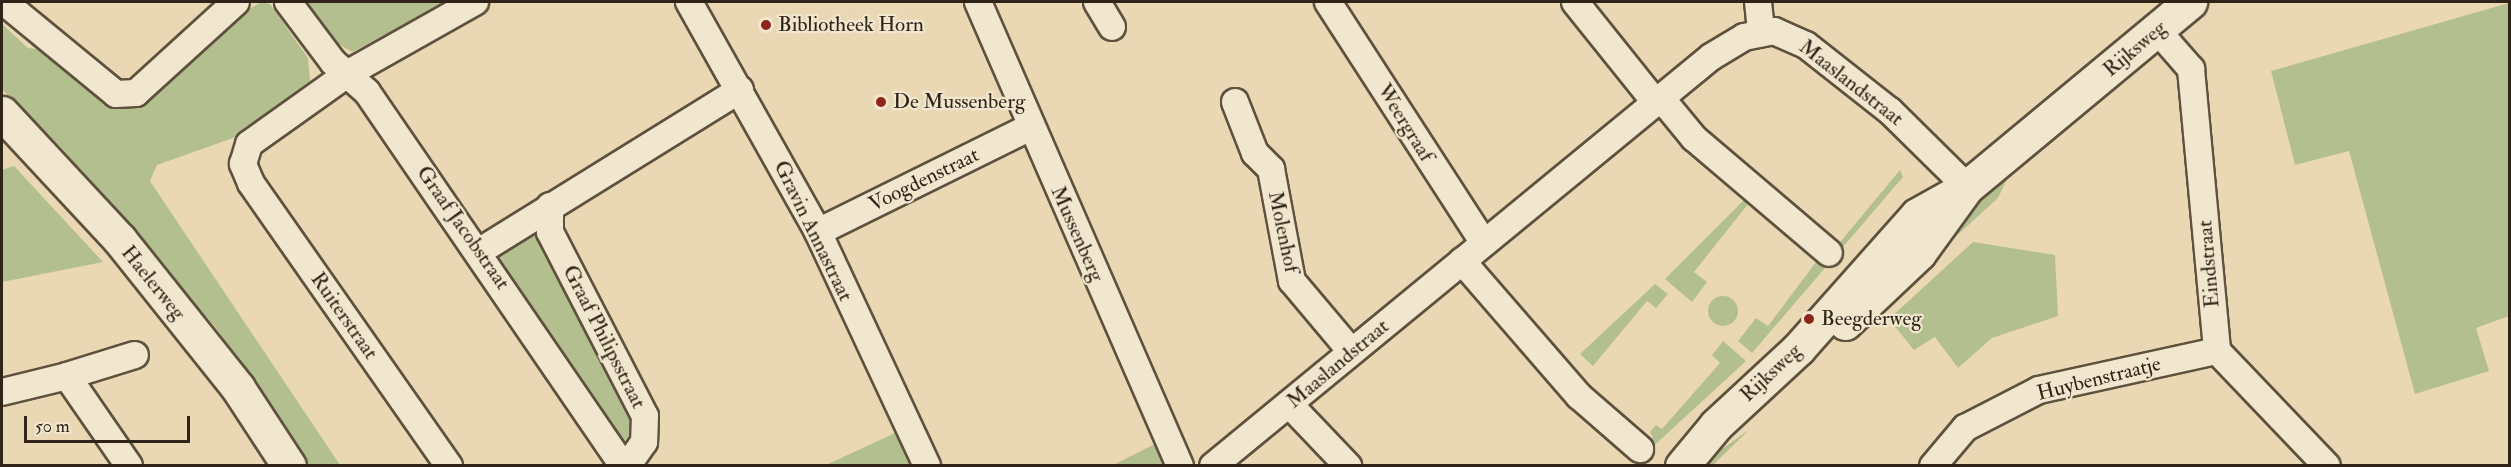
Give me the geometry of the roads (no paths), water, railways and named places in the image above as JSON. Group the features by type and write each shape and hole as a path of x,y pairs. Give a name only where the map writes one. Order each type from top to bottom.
{"main road":[{"name":"Rijksweg","path":"1690,465 1804,370 1919,253 1967,187 2190,2"},
{"name":"Haelerweg","path":"2,113 120,240 238,388 290,465"},
{"name":"Rijksweg","path":"1682,465 1716,425 1798,350 1898,233 1933,202 1967,187"}],"street":[{"path":"4,2 116,94 136,93 237,2"},
{"name":"Graaf Jacobstraat","path":"288,2 347,74 367,93 480,251 625,465"},
{"path":"347,74 476,2"},
{"name":"Gravin Annastraat","path":"689,2 818,232 927,465"},
{"name":"Mussenberg","path":"978,2 1030,128 1180,465"},
{"path":"1097,2 1112,27"},
{"name":"Weergraaf","path":"1328,2 1484,243"},
{"path":"1575,2 1658,100 1694,138 1829,253"},
{"path":"1758,2 1761,32"},
{"name":"Eindstraat","path":"2157,30 2191,69 2217,351"},
{"name":"Maaslandstraat","path":"1213,465 1711,57 1761,32 1788,36 1831,62 1950,165 1967,187"},
{"name":"Ruiterstraat","path":"347,74 249,144 243,164 250,183 449,465"},
{"path":"480,251 740,90"},
{"name":"Molenhof","path":"1235,102 1256,153 1271,169 1292,281 1351,351"},
{"name":"Voogdenstraat","path":"818,232 1030,128"},
{"name":"Graaf Philipsstraat","path":"550,206 550,232 645,416 644,442 625,465"},
{"path":"1462,261 1579,396 1640,449"},
{"path":"2217,351 2327,465"},
{"name":"Huybenstraatje","path":"1933,465 1965,428 2039,390 2217,351"},
{"path":"2,392 135,356"},
{"path":"67,376 129,465"},
{"path":"1289,404 1348,465"}],"place":[{"name":"Bibliotheek Horn","path":"766,25"},
{"name":"De Mussenberg","path":"881,102"},
{"name":"Beegderweg","path":"1809,319"}]}
